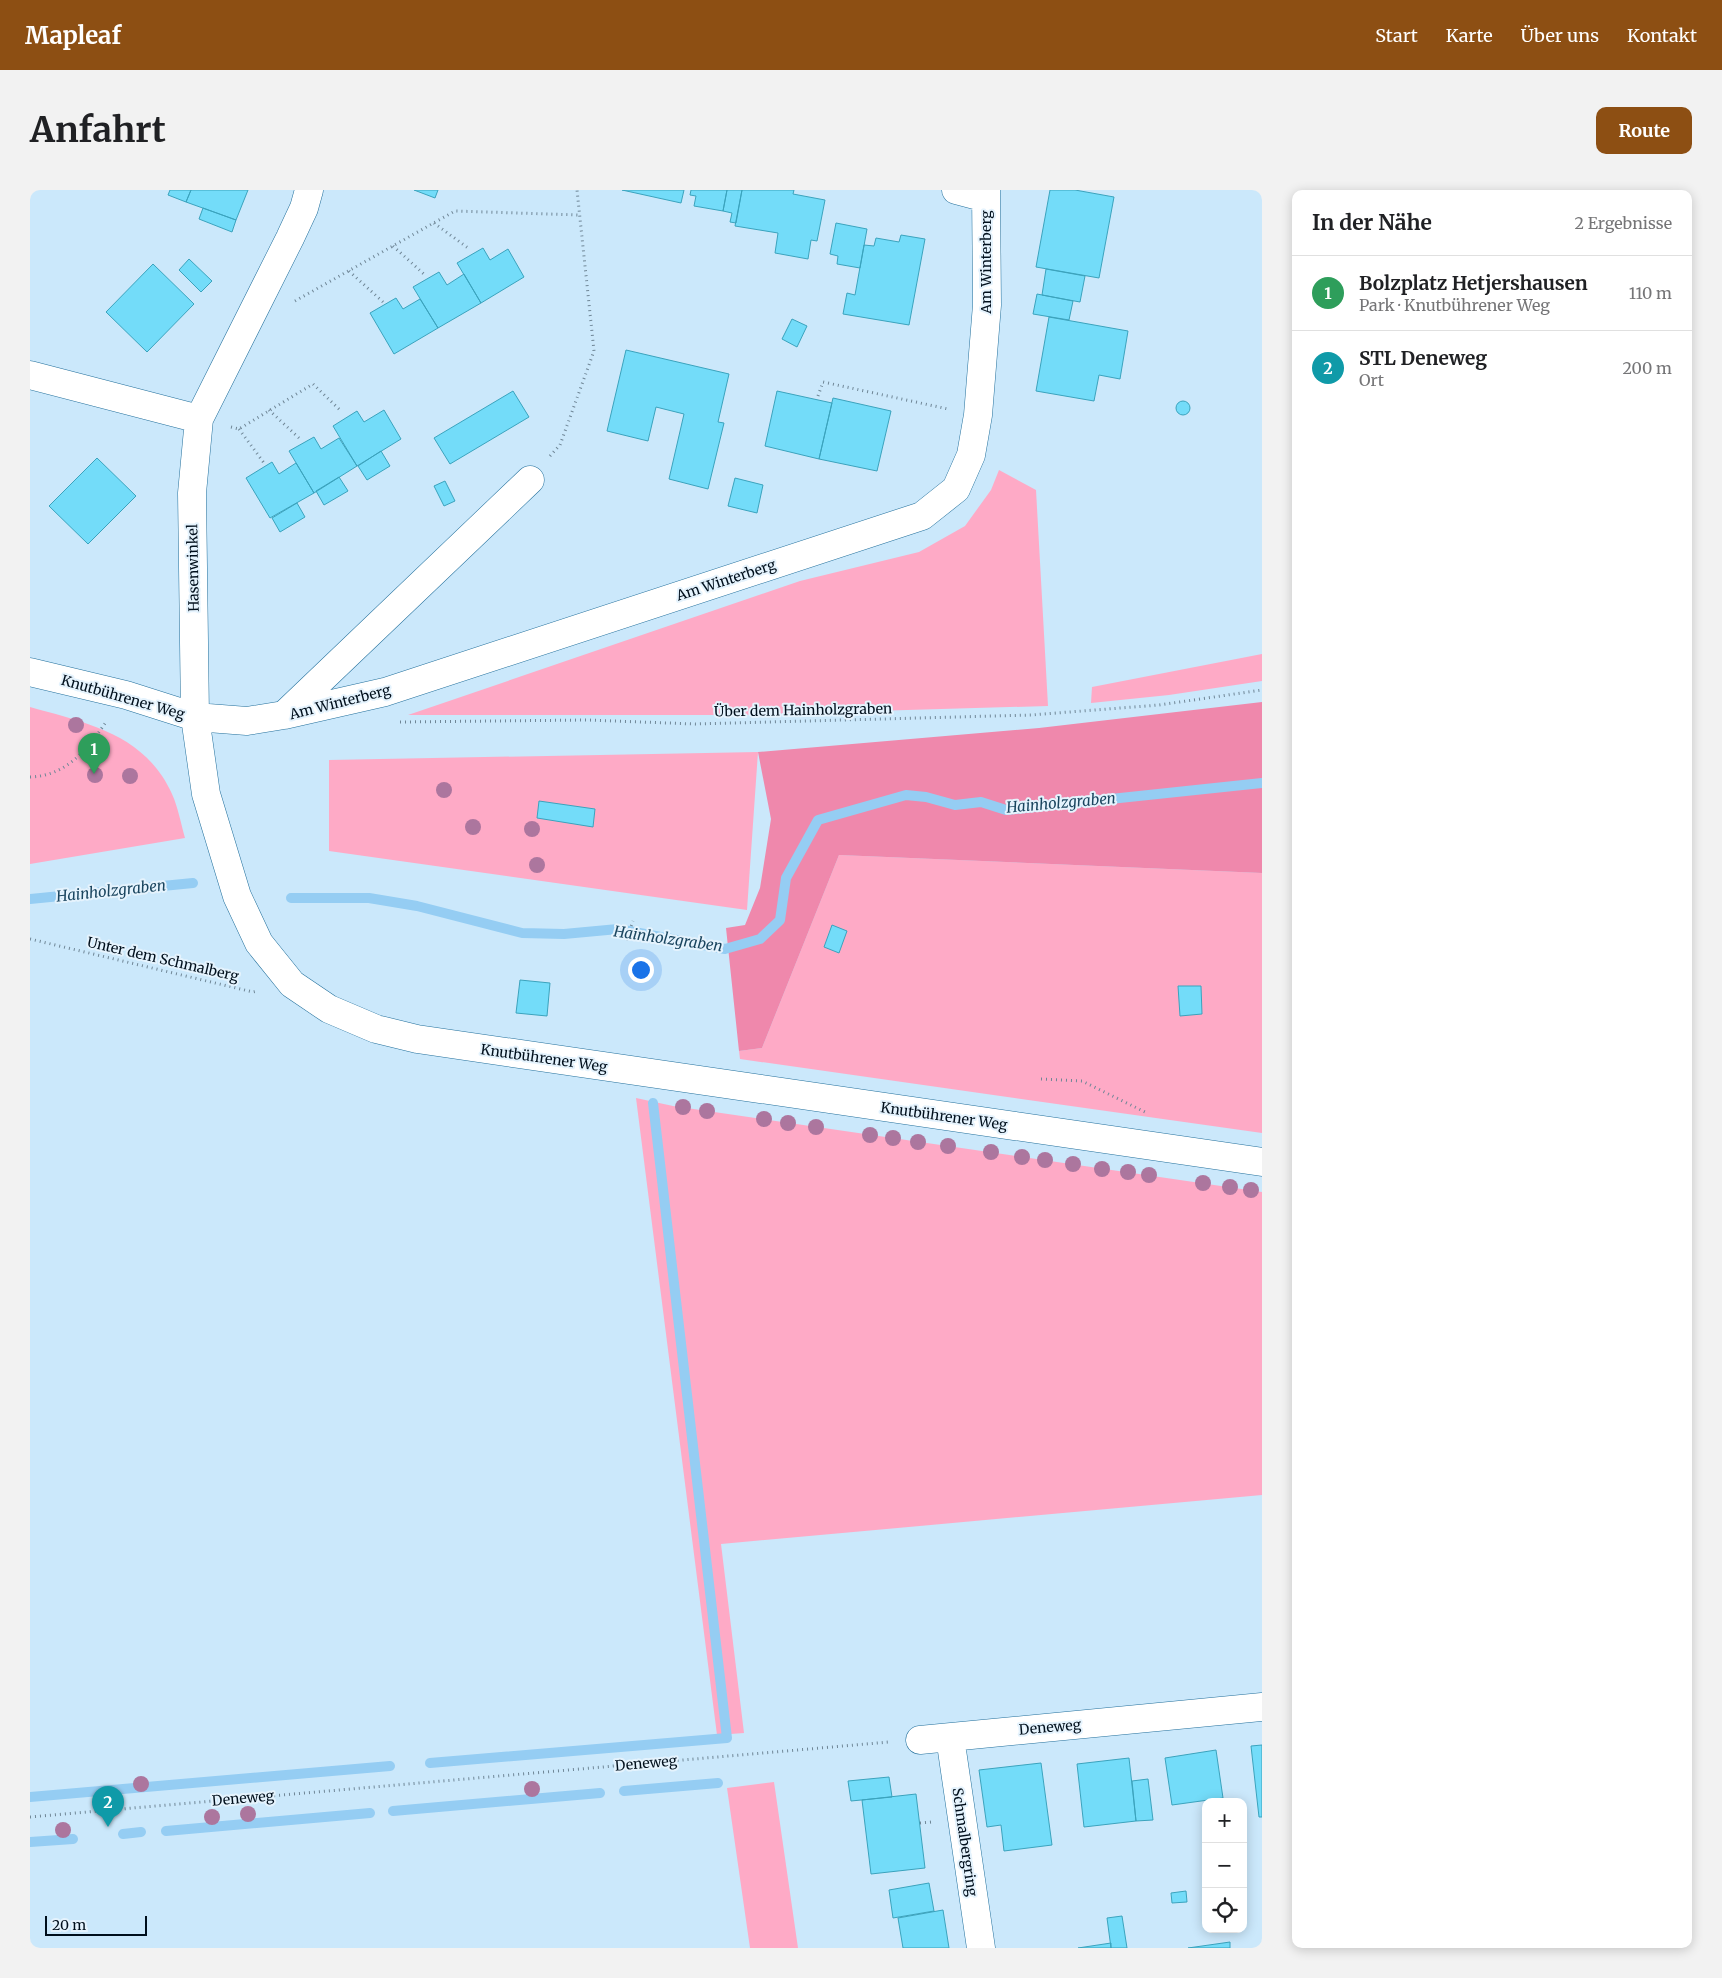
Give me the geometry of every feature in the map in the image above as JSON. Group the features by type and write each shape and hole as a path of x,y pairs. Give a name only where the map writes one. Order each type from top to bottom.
{"street":[{"name":"Hasenwinkel","path":"195,717 192,493 199,419 290,238 304,208 309,190"},
{"path":"956,190 986,194"},
{"name":"Am Winterberg","path":"195,717 247,721 284,716 385,692 922,516 956,489 970,456 978,415 987,305 986,194"},
{"path":"30,375 199,419"},
{"path":"284,716 530,480"},
{"name":"Knutbührener Weg","path":"30,672 126,696 195,717 206,794 237,896 259,944 292,984 329,1009 376,1029 417,1038 1262,1162"},
{"name":"Deneweg","path":"920,1740 1262,1707"},
{"name":"Schmalbergring","path":"950,1737 981,1948"}],"path":[{"path":"530,480 560,445 594,351 576,190"},
{"path":"292,303 455,212 579,215"},
{"path":"434,223 468,248"},
{"path":"393,246 426,276"},
{"path":"349,271 382,302"},
{"path":"818,396 823,382 978,415"},
{"path":"239,428 313,384 342,411"},
{"path":"269,410 299,438"},
{"path":"199,419 239,428 264,464"},
{"name":"Über dem Hainholzgraben","path":"399,722 587,720 696,724 1031,716 1159,705 1262,690"},
{"path":"30,777 44,777 62,770 90,745 126,696"},
{"path":"626,940 633,920"},
{"name":"Unter dem Schmalberg","path":"30,939 253,992 292,984"},
{"path":"1040,1079 1082,1081 1149,1113"},
{"name":"Deneweg","path":"30,1817 920,1740"}],"shaded area":[{"path":"999,470 1036,490 1048,706 735,715 408,715 800,581 919,552 965,526 991,490"},
{"path":"1262,654 1262,681 1169,695 1091,703 1092,687"},
{"path":"1262,702 1262,873 839,855 762,1048 739,1051 726,928 745,925 760,888 771,819 758,752 1039,728"},
{"path":"30,707 72,719 112,734 130,744 146,757 160,774 172,794 185,838 30,864"},
{"path":"758,752 747,910 329,851 329,760"},
{"path":"839,855 1262,873 1262,1133 740,1059 739,1051 762,1048"},
{"path":"636,1098 673,1106 1262,1192 1262,1495 721,1544 744,1733 717,1735"},
{"path":"774,1782 798,1948 750,1948 727,1788"}],"building":[{"path":"170,190 191,190 186,202 168,195"},
{"path":"191,190 248,190 236,220 186,202"},
{"path":"414,190 438,190 435,198"},
{"path":"622,190 684,190 681,203"},
{"path":"691,190 727,190 723,211 694,206 696,196 690,195"},
{"path":"727,190 742,190 736,223 730,222 732,213 723,211"},
{"path":"742,190 794,190 793,194 825,200 817,241 811,240 808,259 775,253 778,233 735,226"},
{"path":"1050,190 1075,190 1114,197 1099,278 1036,267"},
{"path":"203,208 236,220 232,232 199,219"},
{"path":"836,223 867,229 860,268 837,264 838,256 830,254"},
{"path":"901,235 925,239 909,325 843,314 847,293 855,295 864,245 874,246 876,238 899,242"},
{"path":"483,248 490,260 508,249 524,277 481,303 457,263"},
{"path":"189,259 212,281 201,292 179,270"},
{"path":"153,264 194,304 147,352 106,312"},
{"path":"1046,269 1085,276 1080,302 1042,295"},
{"path":"439,272 447,285 464,274 481,303 438,328 413,287"},
{"path":"1037,294 1073,301 1069,320 1033,314"},
{"path":"396,298 403,309 420,299 438,328 394,354 370,313"},
{"path":"1049,317 1128,331 1120,379 1099,375 1094,401 1036,391"},
{"path":"792,319 807,326 797,347 782,339"},
{"path":"626,350 729,374 718,422 724,423 708,489 669,479 684,414 656,407 648,441 607,431"},
{"path":"513,391 529,417 450,464 434,438"},
{"path":"777,391 832,403 819,459 765,446"},
{"path":"833,398 891,411 877,471 819,459"},
{"path":"1180,401 1186,401 1190,408 1186,415 1180,415 1176,411 1176,405"},
{"path":"384,410 401,439 357,466 333,426 357,411 364,422"},
{"path":"314,437 321,449 339,438 357,466 314,493 289,451"},
{"path":"381,451 390,466 367,480 358,466"},
{"path":"97,458 136,496 88,544 49,506"},
{"path":"272,462 279,474 296,463 314,493 270,518 246,478"},
{"path":"339,477 348,491 324,505 316,491"},
{"path":"735,478 763,485 757,513 728,506"},
{"path":"445,481 455,501 444,506 434,486"},
{"path":"297,503 305,517 280,532 272,518"},
{"path":"539,801 595,809 593,827 537,818"},
{"path":"832,925 847,931 839,953 824,947"},
{"path":"520,980 550,983 547,1016 516,1013"},
{"path":"1178,986 1201,986 1202,1014 1180,1016"},
{"path":"1262,1745 1262,1817 1259,1817 1251,1746"},
{"path":"1216,1750 1223,1798 1202,1798 1202,1801 1172,1805 1165,1758"},
{"path":"1129,1758 1136,1821 1084,1827 1077,1764"},
{"path":"1041,1763 1052,1845 1004,1851 1001,1825 987,1827 979,1770"},
{"path":"889,1777 892,1797 851,1801 848,1781"},
{"path":"1148,1779 1153,1820 1136,1821 1132,1781"},
{"path":"916,1794 925,1868 871,1874 862,1800"},
{"path":"929,1883 934,1911 893,1918 889,1890"},
{"path":"1186,1891 1187,1902 1172,1903 1171,1893"},
{"path":"943,1910 949,1948 903,1948 898,1918"},
{"path":"1122,1916 1127,1948 1111,1948 1107,1918"},
{"path":"1230,1942 1230,1948 1188,1948"},
{"path":"1111,1943 1111,1948 1078,1948"}],"waterway":[{"name":"Hainholzgraben","path":"291,898 369,898 417,906 522,933 564,934 618,929 725,949 760,939 780,920 786,878 818,820 906,795 926,797 955,805 981,802 1006,810 1262,783"},
{"name":"Hainholzgraben","path":"30,899 193,883"},
{"path":"430,1763 727,1738 653,1103"},
{"path":"30,1797 390,1766"},
{"path":"624,1791 718,1783"},
{"path":"393,1811 600,1793"},
{"path":"166,1831 370,1813"},
{"path":"123,1834 141,1832"},
{"path":"30,1842 73,1839"}],"place":[{"name":"Bolzplatz Hetjershausen","path":"94,774"},
{"name":"STL Deneweg","path":"108,1827"}]}
